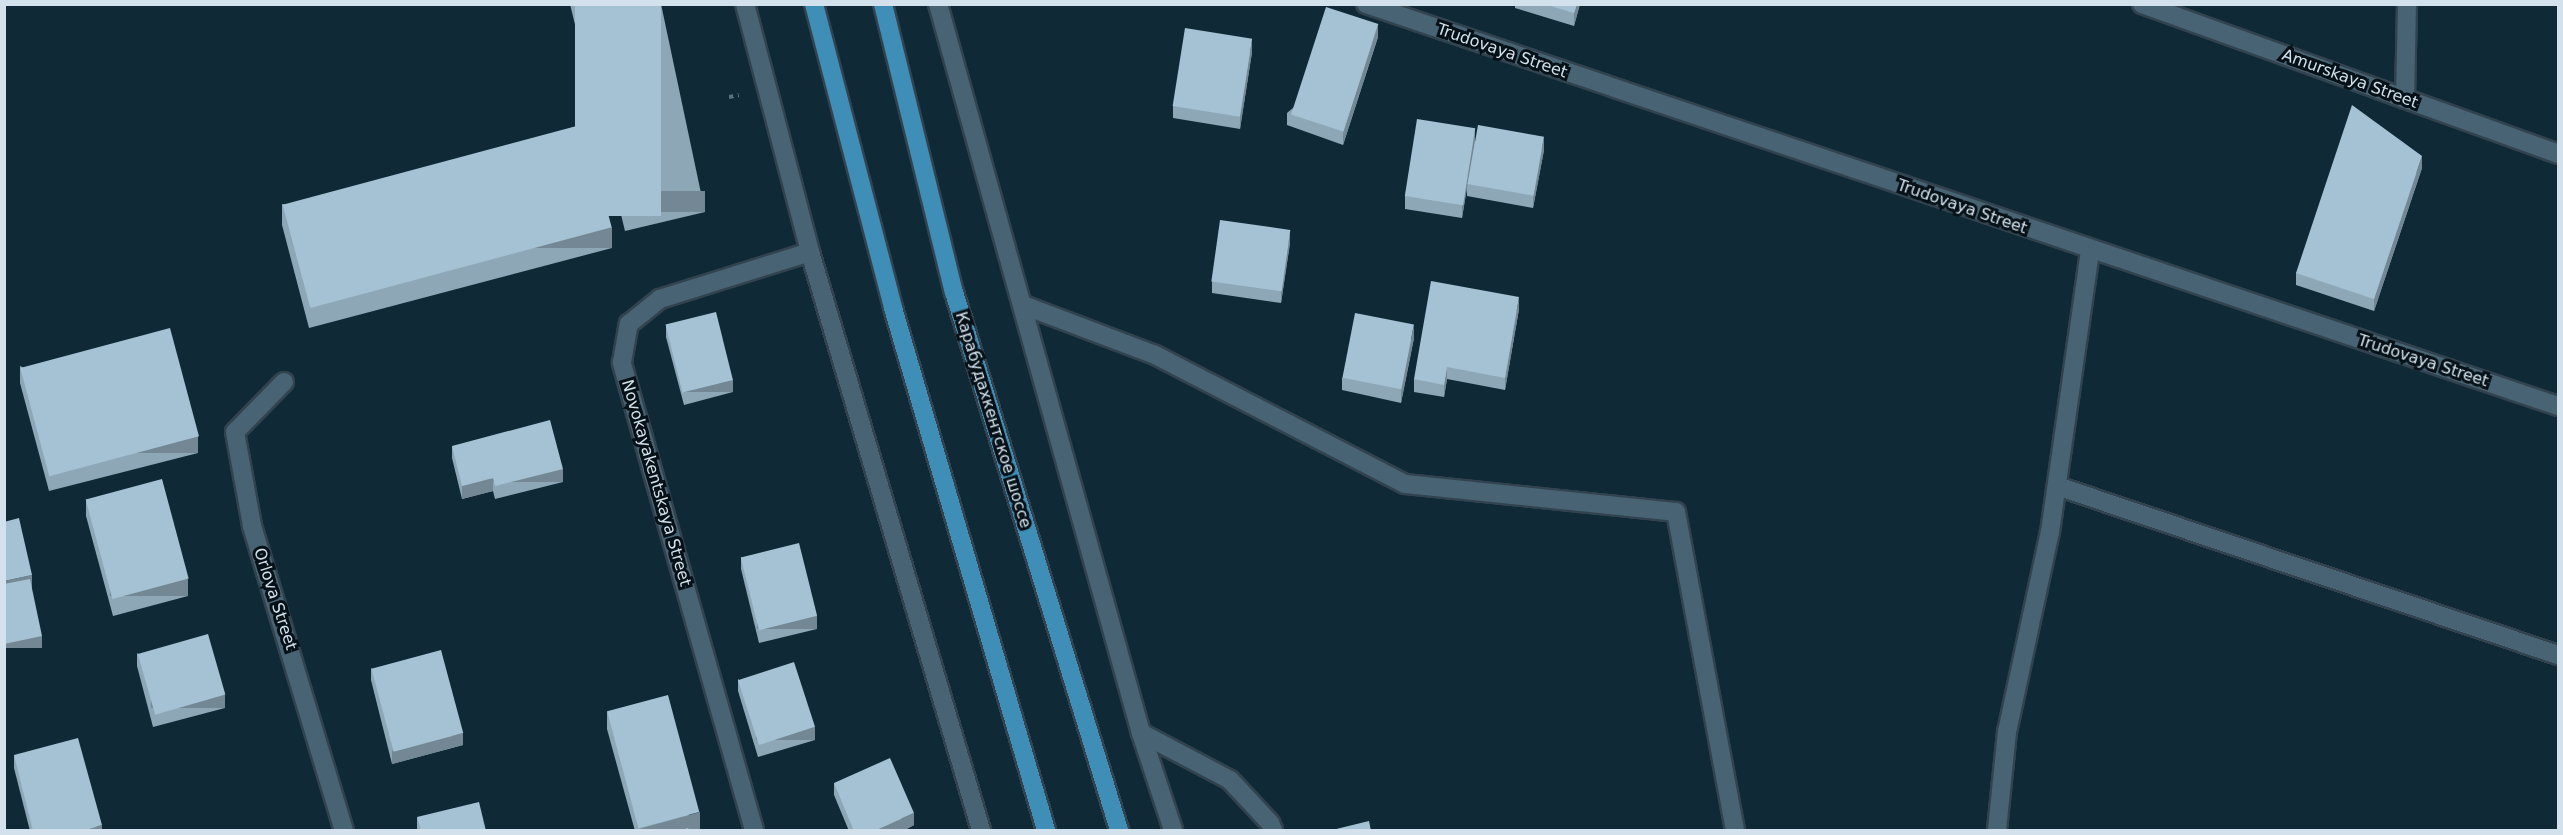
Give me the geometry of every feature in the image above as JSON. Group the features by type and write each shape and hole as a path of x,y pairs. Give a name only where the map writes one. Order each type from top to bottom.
{"highway":[{"path":"814,4 896,320 1046,831"},
{"name":"Карабудахкентское шоссе","path":"883,4 954,292 1119,831"}],"street":[{"path":"746,4 810,252 981,831"},
{"path":"938,4 1141,733 1173,831"},
{"name":"Trudovaya Street","path":"1366,4 2090,251 2559,406"},
{"name":"Amurskaya Street","path":"2142,4 2559,154"},
{"path":"2405,99 2408,4"},
{"path":"1997,831 2007,732 2057,486 2090,251"},
{"name":"Novokayakentskaya Street","path":"754,831 622,362 629,324 660,299 810,252"},
{"path":"1023,305 1155,355 1405,484 1676,512 1735,831"},
{"name":"Orlova Street","path":"284,382 235,432 252,526 345,831"},
{"path":"2057,486 2559,655"},
{"path":"1141,733 1230,780 1270,823 1272,831"}],"building":[{"path":"575,4 661,4 661,216 575,216"},
{"path":"1544,4 1577,4 1574,13"},
{"path":"1326,7 1378,24 1343,131 1291,114"},
{"path":"1185,28 1252,39 1240,117 1173,106"},
{"path":"2352,105 2422,156 2374,299 2296,273"},
{"path":"1417,119 1475,128 1463,205 1405,196"},
{"path":"584,124 612,227 310,308 283,205"},
{"path":"1478,125 1544,137 1534,196 1468,184"},
{"path":"1220,220 1290,230 1282,291 1211,281"},
{"path":"1431,281 1519,297 1505,378 1447,367 1444,385 1414,379"},
{"path":"716,312 733,380 682,393 666,325"},
{"path":"1355,313 1414,324 1401,389 1342,378"},
{"path":"170,328 199,436 49,476 20,368"},
{"path":"550,420 563,469 495,486 493,478 462,486 452,446"},
{"path":"162,479 189,578 112,599 86,499"},
{"path":"19,518 32,575 4,581 4,522"},
{"path":"799,543 817,616 759,630 741,558"},
{"path":"30,579 42,636 4,644 4,584"},
{"path":"208,634 225,695 155,715 138,654"},
{"path":"441,650 463,733 394,752 371,669"},
{"path":"794,662 815,727 759,745 738,680"},
{"path":"668,695 699,812 638,828 607,711"},
{"path":"78,738 102,825 82,831 33,831 14,755"},
{"path":"890,758 914,813 874,831 854,831 834,783"},
{"path":"479,802 486,831 421,831 417,817"},
{"path":"1369,821 1371,831 1328,831"}]}
